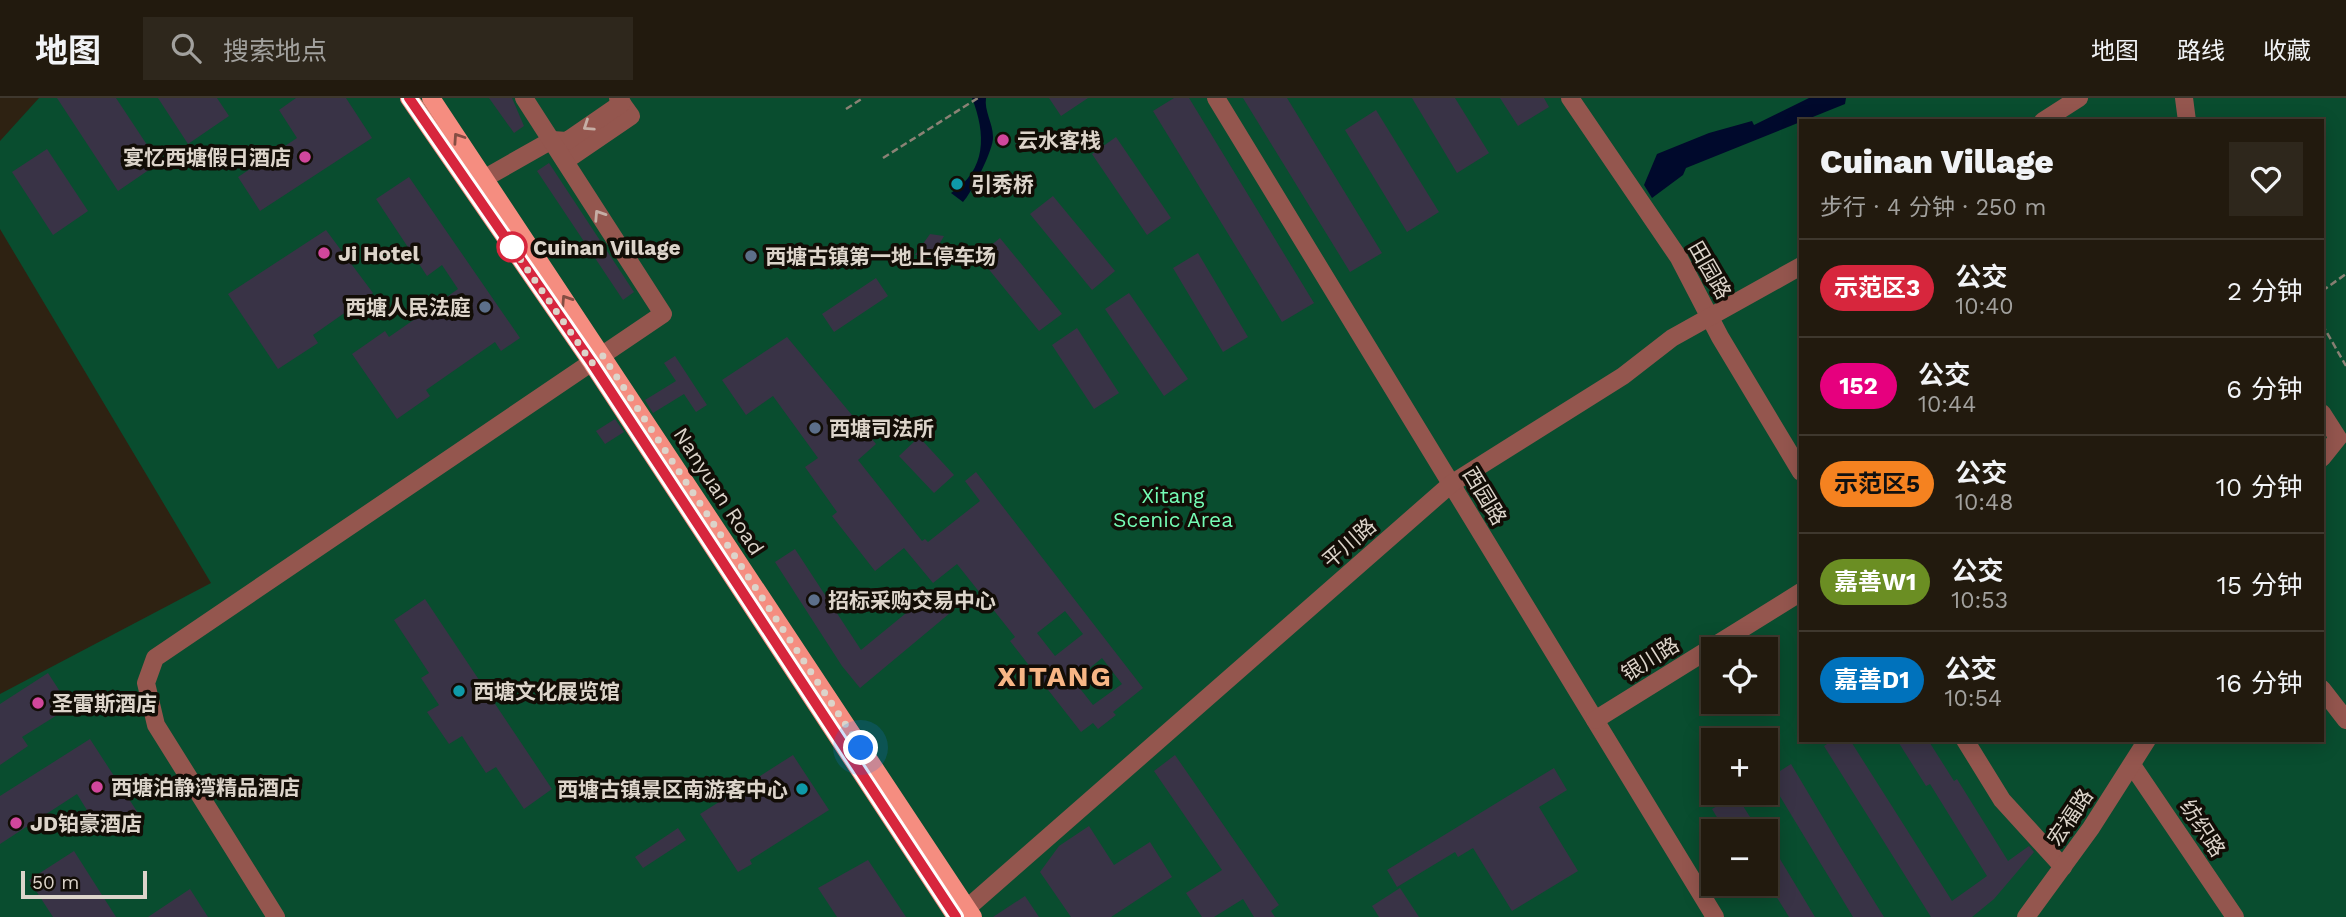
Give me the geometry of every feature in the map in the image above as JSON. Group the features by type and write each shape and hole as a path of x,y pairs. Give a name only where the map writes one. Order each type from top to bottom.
{"main road":[{"name":"Nanyuan Road","path":"409,98 598,359"},
{"name":"Nanyuan Road","path":"431,98 485,178 598,359 963,915"}],"street":[{"path":"276,917 156,724 146,683 155,658 663,314 524,98"},
{"name":"西园路","path":"1216,98 1715,917"},
{"name":"田园路","path":"1570,98 1679,258 1799,469"},
{"path":"2046,119 2079,98"},
{"path":"2184,98 2187,119"},
{"path":"565,161 624,106"},
{"path":"485,178 551,140 567,141 624,106"},
{"name":"平川路","path":"963,915 1451,484 1623,376 1672,338 1799,267"},
{"path":"2324,416 2338,438 2324,456"},
{"name":"银川路","path":"1595,720 1799,593"},
{"path":"2324,691 2346,720"},
{"path":"1966,742 2002,800 2063,867"},
{"name":"宏福路","path":"2026,917 2063,867 2146,742"},
{"name":"纺织路","path":"2132,765 2235,917"}],"path":[{"path":"846,109 863,98"},
{"path":"883,158 978,98"},
{"path":"2324,290 2346,274"},
{"path":"2324,328 2346,366"}],"green space":[{"name":"Xitang Scenic Area","path":"39,98 2346,98 2346,917 0,917 0,694 211,583 0,229 0,141"}],"water":[{"path":"972,98 986,98 993,137 981,171 963,202 951,193 971,174 980,150 980,125"},
{"path":"1809,98 1846,98 1845,104 1808,119 1799,119 1799,123 1686,168 1683,175 1652,198 1644,185 1657,154 1709,133 1752,121 1754,125"}],"building":[{"path":"57,98 116,98 159,163 118,191"},
{"path":"158,98 217,98 229,116 188,144"},
{"name":"宴忆西塘假日酒店","path":"296,98 346,98 372,138 260,211 238,177 297,138 279,110"},
{"path":"489,98 512,98 524,126 514,133"},
{"path":"1049,98 1088,98 1061,116"},
{"path":"1174,98 1189,98 1314,303 1282,322 1153,111"},
{"path":"1243,98 1287,98 1382,253 1350,272"},
{"path":"1412,98 1455,98 1489,153 1457,173"},
{"path":"1500,98 1544,98 1549,107 1518,126"},
{"path":"1376,110 1439,212 1407,232 1345,130"},
{"path":"1116,137 1171,218 1147,235 1092,154"},
{"path":"47,149 88,211 53,235 12,172"},
{"path":"549,163 634,292 623,300 537,171"},
{"path":"409,177 520,338 501,351 495,342 426,390 430,396 397,419 352,354 385,331 389,337 458,289 442,265 427,276 376,199"},
{"path":"1053,196 1115,271 1092,290 1030,214"},
{"path":"326,230 373,293 313,335 318,343 278,369 228,294"},
{"path":"930,234 944,236 933,255 915,255"},
{"path":"1000,238 1062,314 1039,331 978,256"},
{"path":"1198,253 1248,337 1223,352 1173,268"},
{"path":"876,278 888,296 834,332 822,314"},
{"path":"1129,293 1188,379 1164,396 1105,309"},
{"path":"1077,328 1119,393 1094,409 1052,345"},
{"path":"787,337 876,444 858,460 922,541 925,539 928,542 980,501 965,481 976,472 1143,688 1113,712 1116,715 1098,729 1093,723 1081,732 1010,641 1015,637 957,564 933,583 904,548 875,571 832,516 837,512 805,467 818,458 773,396 746,415 722,380","holes":["1065,611 1083,634 1055,656 1037,633","1102,658 1122,684 1093,705 1074,681"]},
{"path":"675,356 707,405 696,412 684,394 653,413 645,400 676,381 664,363"},
{"path":"615,419 624,432 605,444 596,431"},
{"path":"919,437 954,475 934,493 899,456"},
{"path":"795,549 861,650 933,591 950,613 860,688 842,666 775,562"},
{"name":"西塘文化展览馆","path":"425,599 552,789 524,809 496,767 486,773 462,736 449,744 427,712 439,705 421,678 429,673 394,620"},
{"name":"圣雷斯酒店","path":"48,673 70,707 22,737 28,746 0,765 0,704"},
{"path":"90,739 138,813 103,836 77,794 0,844 0,796"},
{"path":"1830,742 1851,742 1952,901 1987,876 1930,784 1926,786 1898,742 1929,742 1954,781 1957,779 2008,861 2029,846 2034,852 1994,899 1972,917 1931,917 1824,746"},
{"path":"793,755 829,810 750,860 752,864 738,872 700,814"},
{"path":"1175,755 1279,905 1271,911 1275,917 1254,917 1243,899 1214,917 1202,917 1186,893 1222,870 1154,771"},
{"path":"1791,764 1884,917 1853,917 1778,793 1778,772"},
{"path":"1554,768 1567,790 1539,807 1578,871 1512,911 1473,848 1458,857 1455,852 1397,887 1387,870"},
{"path":"1719,805 1742,805 1751,819 1718,819 1712,809"},
{"path":"1089,826 1114,865 1150,842 1172,877 1111,917 1071,917 1040,872 1059,846"},
{"path":"678,828 686,840 643,868 635,857"},
{"path":"74,851 116,917 53,917 29,880"},
{"path":"1778,856 1815,917 1789,917 1776,896"},
{"path":"868,860 906,917 837,917 818,888"},
{"path":"1400,888 1419,917 1379,917 1372,906"},
{"path":"190,889 208,917 148,917"},
{"path":"1025,896 1039,917 993,917"}],"bus line":[{"name":"示范区3","path":"409,98 592,363 956,917"}],"place":[{"name":"云水客栈","path":"1003,140"},
{"name":"宴忆西塘假日酒店","path":"305,157"},
{"name":"引秀桥","path":"957,184"},
{"name":"Cuinan Village","path":"512,247"},
{"name":"Ji Hotel","path":"324,253"},
{"name":"西塘古镇第一地上停车场","path":"751,256"},
{"name":"西塘人民法庭","path":"485,307"},
{"name":"西塘司法所","path":"815,428"},
{"name":"招标采购交易中心","path":"814,600"},
{"name":"西塘文化展览馆","path":"459,691"},
{"name":"圣雷斯酒店","path":"38,703"},
{"name":"西塘泊静湾精品酒店","path":"97,787"},
{"name":"西塘古镇景区南游客中心","path":"802,789"},
{"name":"JD铂豪酒店","path":"16,823"}],"district":[{"name":"XITANG","path":"1055,676"}],"route":[{"path":"512,247 509,243 592,363 603,356 861,748"}]}
